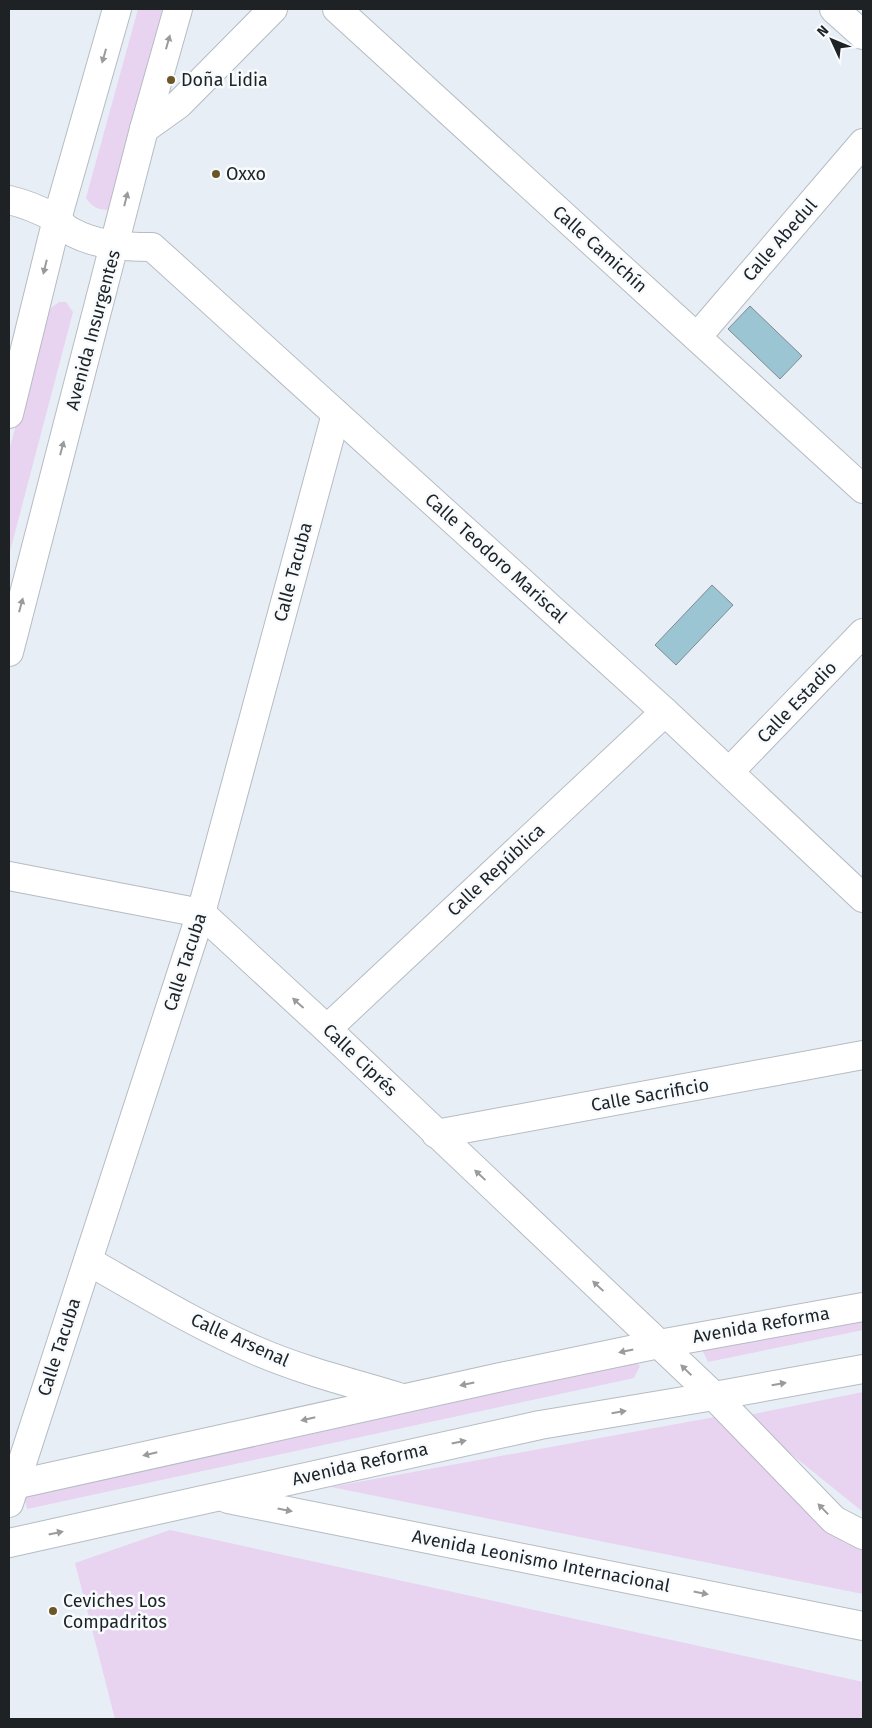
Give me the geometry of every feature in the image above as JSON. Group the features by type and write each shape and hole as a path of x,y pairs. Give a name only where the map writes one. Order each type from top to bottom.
{"street":[{"path":"9,414 57,220 117,9"},
{"name":"Avenida Insurgentes","path":"9,652 144,130 178,9"},
{"path":"144,130 179,104 273,9"},
{"name":"Calle Camichín","path":"336,9 863,489"},
{"path":"834,9 863,35"},
{"name":"Calle Abedul","path":"697,337 863,143"},
{"name":"Calle Teodoro Mariscal","path":"9,200 29,205 57,220 68,230 114,246 152,247 730,771 863,898"},
{"name":"Calle Tacuba","path":"10,1491 88,1261 201,914 336,414"},
{"name":"Calle Estadio","path":"730,771 863,633"},
{"name":"Calle República","path":"327,1029 665,712"},
{"path":"9,876 201,914"},
{"name":"Calle Ciprés","path":"201,914 327,1029 659,1344"},
{"name":"Calle Sacrificio","path":"436,1134 863,1056"},
{"name":"Calle Arsenal","path":"88,1261 197,1322 257,1351 316,1372 402,1398"},
{"name":"Avenida Reforma","path":"10,1491 402,1398 659,1344 863,1307"},
{"name":"Avenida Reforma","path":"659,1344 714,1396"},
{"name":"Avenida Reforma","path":"9,1543 540,1424 714,1396 863,1369"},
{"path":"714,1396 834,1520 849,1530 863,1536"},
{"name":"Avenida Leonismo Internacional","path":"220,1497 863,1626"}],"shaded area":[{"path":"138,9 166,9 114,209 105,210 95,207 86,198"},
{"path":"59,302 66,302 73,312 9,555 9,451 47,311"},
{"path":"863,1305 863,1330 708,1362 700,1345"},
{"path":"631,1357 640,1366 634,1378 27,1509 24,1497 26,1487"},
{"path":"863,1392 863,1512 744,1416"},
{"path":"715,1417 845,1543 863,1548 863,1594 331,1487"},
{"path":"170,1530 863,1682 863,1719 115,1719 75,1563"}],"building":[{"path":"750,306 802,356 780,379 728,329"},
{"path":"712,585 733,605 676,665 655,645"}],"place":[{"name":"Doña Lidia","path":"171,80"},
{"name":"Oxxo","path":"216,174"},
{"name":"Ceviches Los Compadritos","path":"53,1611"}]}
